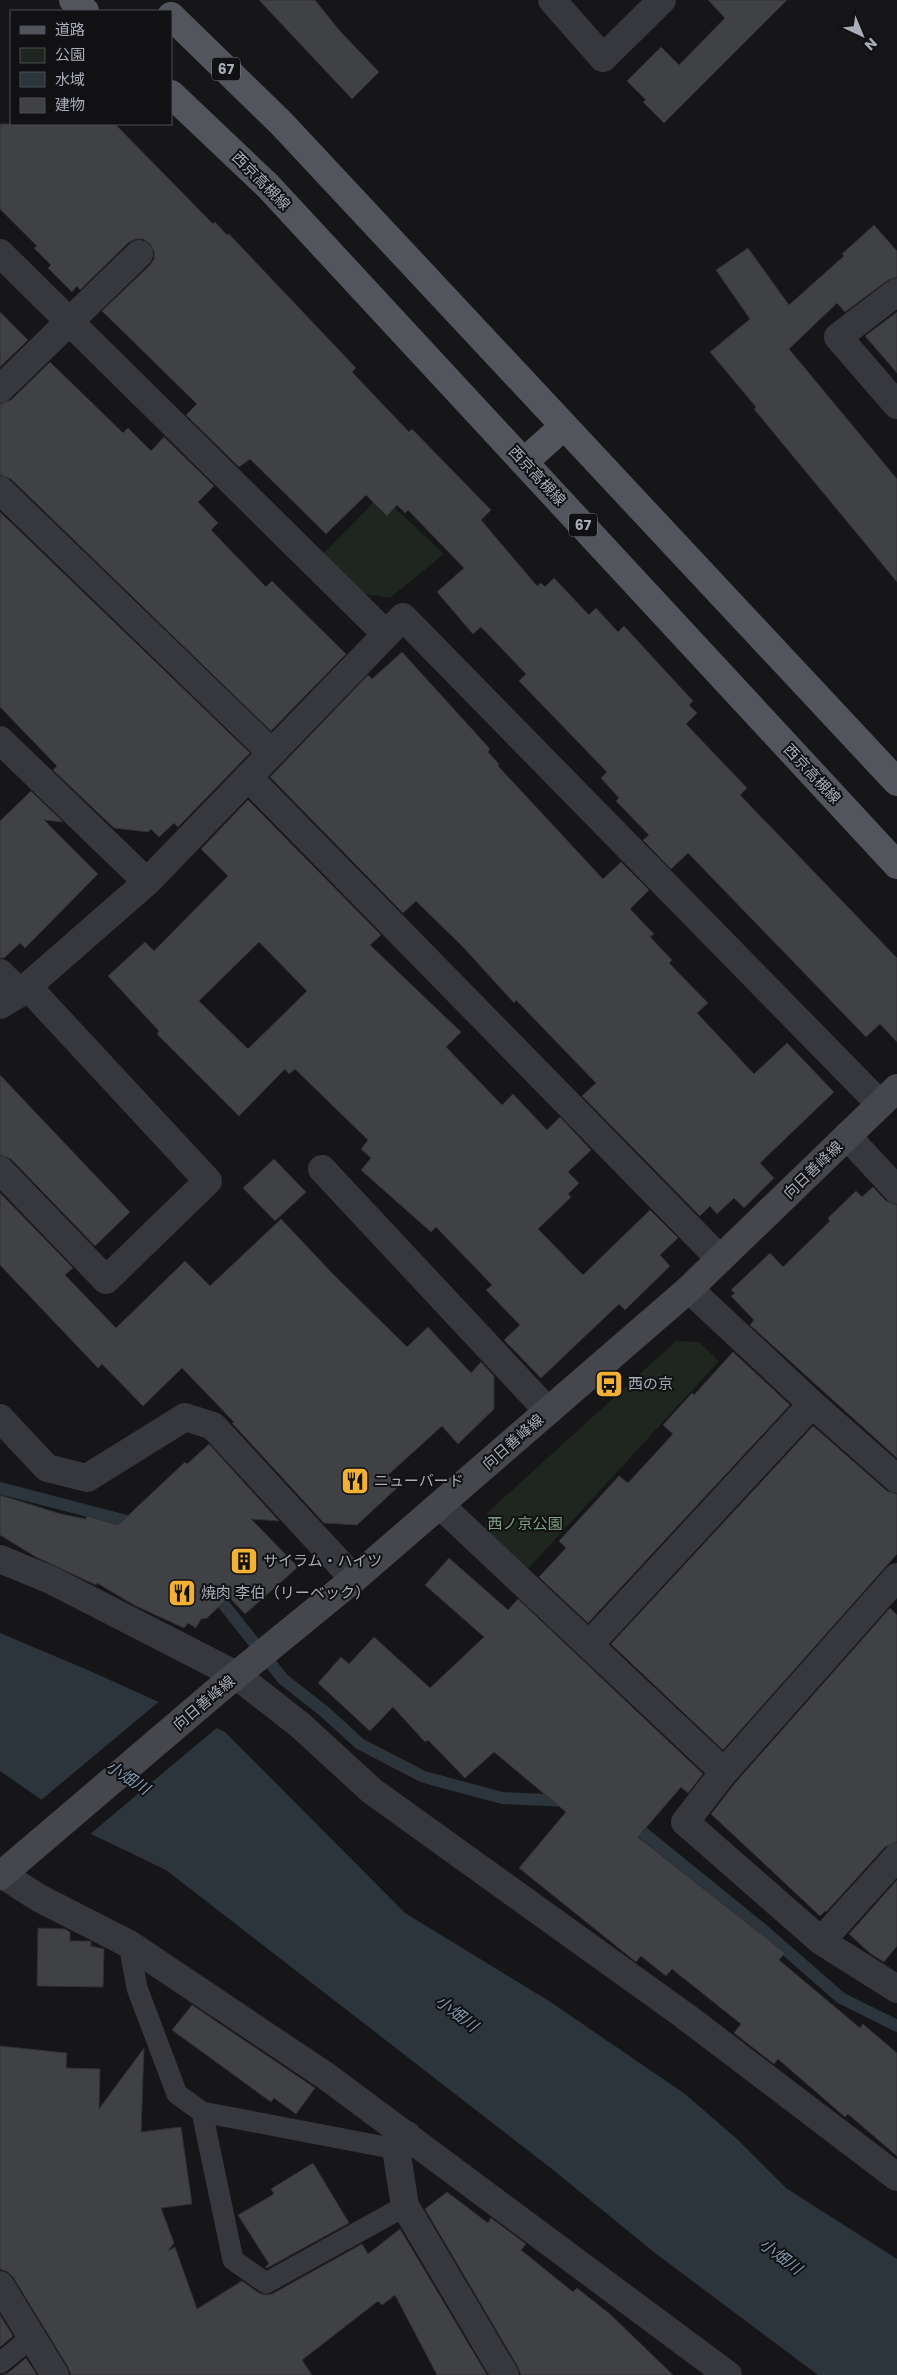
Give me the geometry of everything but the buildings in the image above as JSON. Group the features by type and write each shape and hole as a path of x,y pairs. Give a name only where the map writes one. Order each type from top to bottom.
{"main road":[{"path":"73,0 84,10"},
{"path":"155,0 165,10"},
{"name":"67","path":"172,17 281,122 897,782"},
{"name":"西京高槻線","path":"172,95 268,186 897,865"},
{"path":"524,462 564,426"},
{"name":"向日善峰線","path":"1,1874 236,1675 354,1579 689,1289 889,1096"}],"street":[{"path":"552,0 603,58 662,0"},
{"path":"0,253 386,634"},
{"path":"0,389 139,254"},
{"path":"897,292 838,337 897,405"},
{"path":"0,490 272,753"},
{"path":"16,995 147,882 403,617 889,1096"},
{"path":"0,740 147,882"},
{"path":"248,777 720,1260"},
{"path":"0,973 16,995 208,1181 106,1280 0,1170"},
{"path":"848,1136 897,1190"},
{"path":"322,1169 548,1411"},
{"path":"689,1289 812,1404 897,1479"},
{"path":"590,1645 812,1404"},
{"path":"0,1418 46,1468 87,1478 185,1417 213,1426 354,1579"},
{"path":"440,1505 724,1772"},
{"path":"0,1559 51,1580 236,1675 300,1725 372,1791 685,2016 897,2177"},
{"path":"897,1577 724,1772 685,1822 821,1941 897,1990"},
{"path":"821,1941 897,1857"},
{"path":"1,1874 39,1898 129,1944 326,2076 401,2142 728,2375"},
{"path":"401,2142 404,2206 505,2375"},
{"path":"0,2285 56,2375"}],"lane":[{"path":"129,1944 137,1988 177,2094 202,2112 401,2142"},
{"path":"202,2112 233,2260 266,2283 404,2206"},
{"path":"0,2363 32,2337"}],"green space":[{"path":"381,495 444,554 390,598 360,593 322,555"},
{"name":"西ノ京公園","path":"676,1341 699,1342 719,1361 526,1571 486,1532 487,1513"}],"water":[{"name":"小畑川","path":"0,1633 225,1732 405,1913 549,2001 685,2094 737,2139 786,2188 897,2259 897,2375 818,2375 655,2253 552,2169 166,1870 91,1834 0,1771"}],"pier":[{"path":"161,1700 219,1726 89,1835 40,1801"}],"waterway":[{"path":"0,1488 138,1524"},
{"path":"213,1591 283,1679 325,1712 360,1744 424,1777 502,1798 568,1801"},
{"path":"630,1822 762,1929 841,1998 897,2026"}],"place":[{"name":"西の京","path":"609,1384"},
{"name":"ニューバード","path":"355,1481"},
{"name":"サイラム・ハイツ","path":"244,1561"},
{"name":"焼肉 李伯（リーベック）","path":"182,1593"}]}
